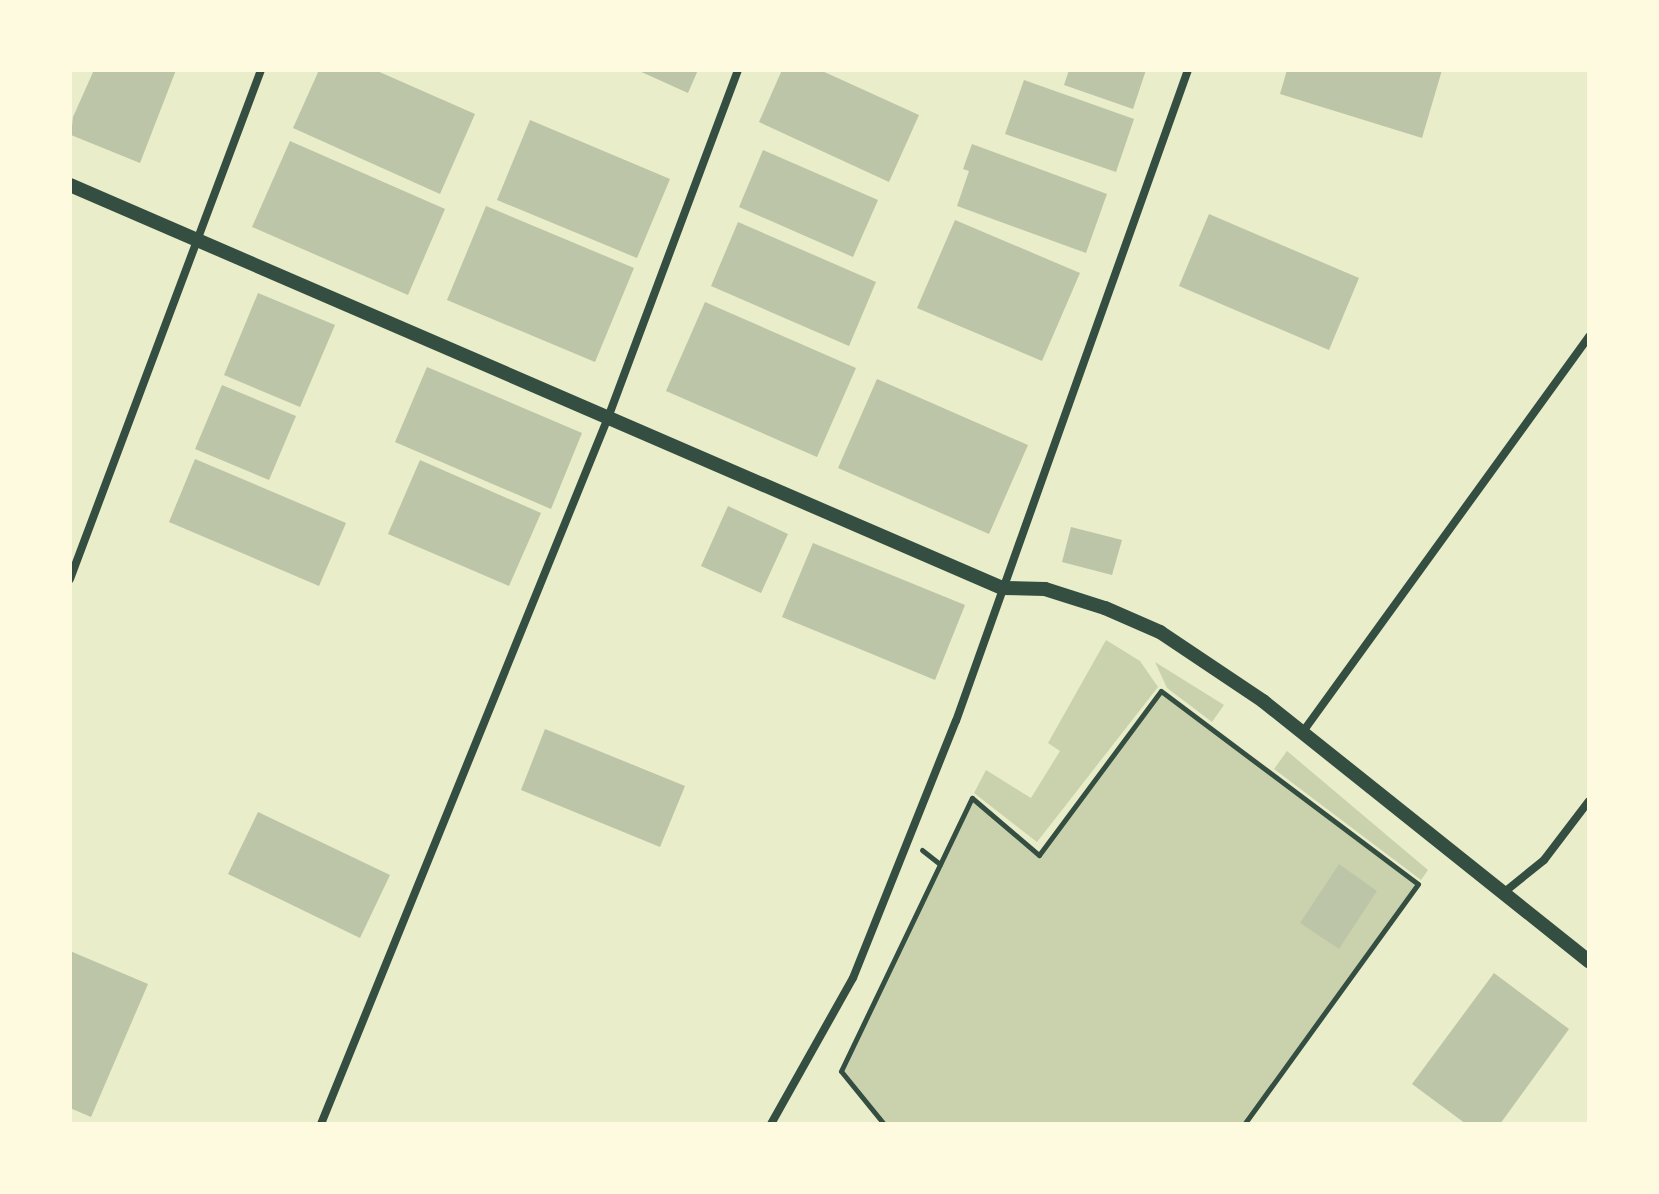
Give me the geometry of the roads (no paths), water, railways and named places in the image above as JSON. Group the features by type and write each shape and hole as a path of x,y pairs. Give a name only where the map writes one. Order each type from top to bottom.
{"street":[{"path":"70,579 261,70"},
{"path":"321,1124 609,415 738,70"},
{"path":"771,1124 853,978 956,721 1188,70"},
{"path":"70,185 609,415 1002,588 1045,589 1147,626 1197,654 1302,733 1589,961"},
{"path":"1302,733 1589,336"},
{"path":"1501,894 1544,860 1589,801"}]}
